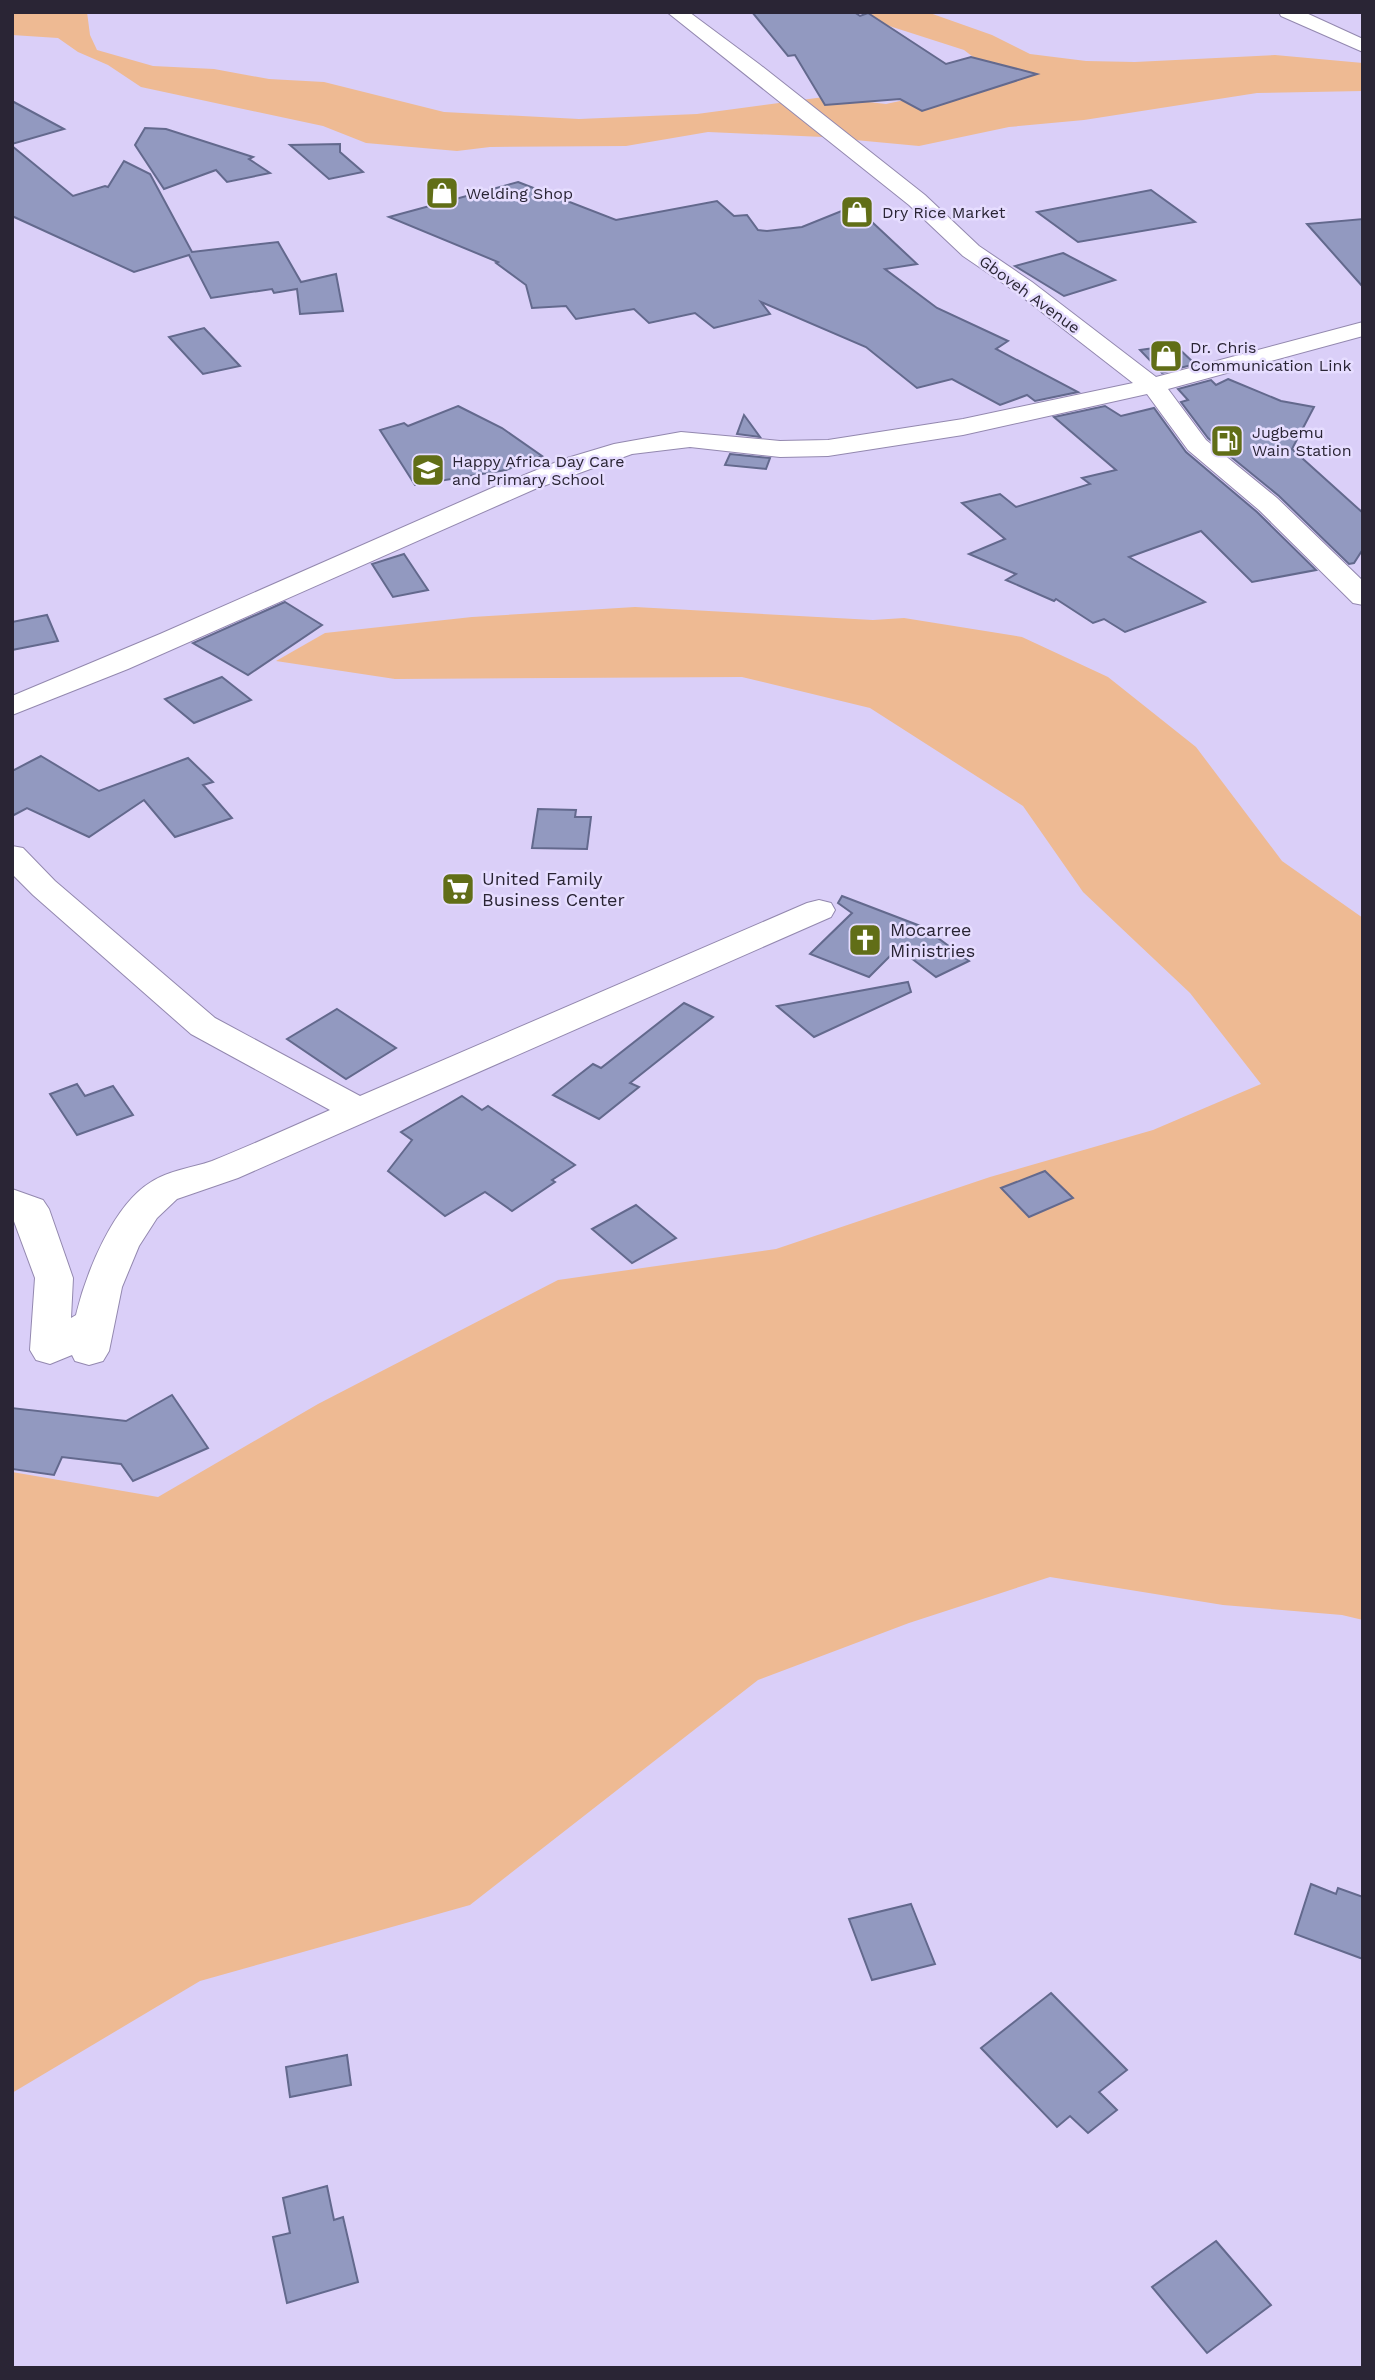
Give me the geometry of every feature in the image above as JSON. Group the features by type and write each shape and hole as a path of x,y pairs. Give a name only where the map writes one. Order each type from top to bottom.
{"street":[{"name":"Gboveh Avenue","path":"676,12 752,68 897,185 971,251 1024,287 1154,387 1197,445 1268,504 1363,597"},
{"path":"1289,12 1363,46"},
{"path":"12,706 75,682 356,556 555,471 619,450 655,441 698,440 778,450 825,449 946,430 1154,387 1363,329"},
{"path":"12,855 44,888 203,1026 360,1111"},
{"path":"12,1201 30,1209 54,1278 50,1350 91,1337 123,1238 160,1192 225,1169 819,910"}],"shaded area":[{"path":"12,12 87,12 90,35 97,50 153,66 214,69 269,79 324,82 444,112 579,119 697,114 824,97 886,104 923,96 985,66 964,50 880,23 867,12 927,12 992,35 1030,54 1086,61 1135,62 1275,55 1363,63 1363,91 1257,93 1084,120 1009,127 919,146 823,137 708,132 626,146 490,147 457,151 366,143 323,126 141,87 108,65 78,52 58,38 12,35"},
{"path":"635,607 873,620 904,618 1022,637 1108,677 1196,747 1282,861 1363,918 1363,1620 1342,1615 1223,1605 1050,1577 909,1623 758,1680 470,1905 200,1981 12,2093 12,1472 158,1497 318,1404 558,1280 776,1249 990,1177 1153,1130 1261,1084 1190,993 1083,892 1023,806 870,708 742,677 395,679 276,661 325,633 472,617"}],"building":[{"path":"752,12 854,12 860,16 868,13 946,64 971,57 1037,74 922,111 900,99 825,105 795,55 788,56"},
{"path":"12,101 64,129 12,144"},
{"path":"145,128 166,129 253,157 249,159 270,173 227,182 216,170 164,189 135,145"},
{"path":"340,144 340,152 363,172 329,179 290,145"},
{"path":"12,146 73,196 108,187 124,161 150,174 192,252 278,242 301,282 336,274 343,311 300,314 297,289 274,293 272,289 211,298 189,255 134,272 12,216"},
{"path":"518,182 616,220 717,201 734,216 747,215 758,230 767,231 802,227 849,208 857,208 917,264 885,269 937,308 1008,341 996,349 1078,392 1035,401 1027,395 1000,405 952,379 917,388 866,347 761,302 770,314 714,328 695,313 649,323 634,309 576,319 566,306 532,308 526,285 496,263 498,262 389,217"},
{"path":"1151,190 1195,222 1078,242 1037,212"},
{"path":"1363,219 1363,287 1307,224"},
{"path":"1063,253 1115,280 1064,296 1015,266"},
{"path":"204,328 240,366 203,374 169,337"},
{"path":"1175,345 1195,364 1162,373 1140,350"},
{"path":"1228,379 1281,401 1314,407 1292,449 1363,513 1363,549 1354,563 1349,564 1279,496 1208,438 1181,402 1188,400 1178,389 1211,380 1216,385"},
{"path":"458,406 502,428 542,456 506,470 415,485 380,430 404,423 408,426"},
{"path":"1105,406 1121,416 1154,408 1186,452 1257,512 1316,570 1252,582 1201,531 1129,557 1205,602 1125,632 1104,619 1093,623 1056,599 1054,601 1006,580 1016,574 969,554 1005,539 962,503 1000,494 1016,507 1090,484 1082,478 1116,470 1054,417"},
{"path":"744,415 760,437 737,434"},
{"path":"730,454 770,458 766,469 725,465"},
{"path":"404,554 428,590 393,597 372,564"},
{"path":"285,602 322,625 248,675 193,643"},
{"path":"47,615 58,641 12,650 12,622"},
{"path":"222,677 251,700 194,723 165,699"},
{"path":"41,756 99,791 188,758 213,782 203,785 232,818 175,837 144,800 89,837 27,808 12,816 12,771"},
{"path":"538,809 576,810 575,817 591,817 587,849 532,848"},
{"name":"Mocarree Ministries","path":"842,896 923,927 969,961 936,977 898,948 869,977 810,954 852,913 838,903"},
{"path":"908,982 911,992 814,1037 777,1006"},
{"path":"684,1003 713,1017 630,1083 639,1087 599,1119 553,1095 593,1064 601,1068"},
{"path":"337,1009 396,1048 346,1079 287,1039"},
{"path":"77,1084 85,1096 113,1086 133,1115 77,1135 50,1094"},
{"path":"462,1096 482,1110 488,1106 575,1165 512,1211 485,1192 445,1216 388,1171 412,1140 401,1132"},
{"path":"1045,1171 1073,1198 1029,1217 1001,1188"},
{"path":"636,1205 676,1238 632,1263 592,1229"},
{"path":"172,1395 208,1448 133,1481 121,1464 62,1457 54,1475 12,1469 12,1408 126,1421"},
{"path":"1311,1884 1336,1894 1338,1888 1363,1897 1363,1959 1295,1934"},
{"path":"911,1904 935,1964 872,1980 849,1919"},
{"path":"1051,1993 1127,2070 1099,2092 1117,2110 1088,2133 1070,2116 1057,2127 981,2048"},
{"path":"347,2055 351,2085 290,2097 286,2067"},
{"path":"327,2186 334,2220 343,2217 358,2282 287,2303 273,2237 290,2233 283,2198"},
{"path":"1216,2241 1271,2305 1207,2353 1152,2287"}],"place":[{"name":"Welding Shop","path":"442,193"},
{"name":"Dry Rice Market","path":"857,212"},
{"name":"Dr. Chris Communication Link","path":"1166,356"},
{"name":"Jugbemu Wain Station","path":"1227,441"},
{"name":"Happy Africa Day Care and Primary School","path":"428,470"},
{"name":"United Family Business Center","path":"458,889"},
{"name":"Mocarree Ministries","path":"865,940"}]}
